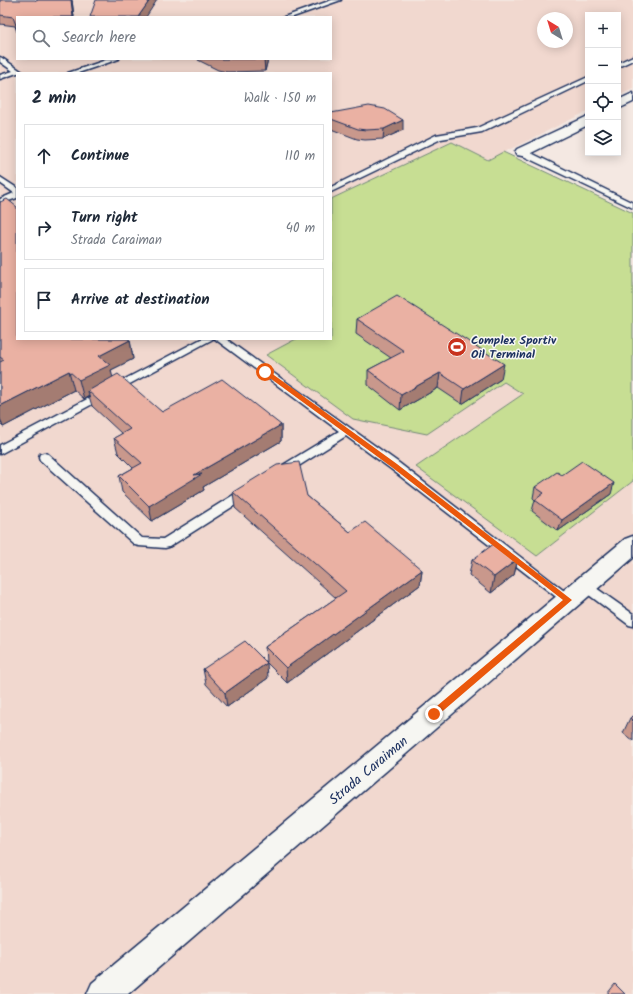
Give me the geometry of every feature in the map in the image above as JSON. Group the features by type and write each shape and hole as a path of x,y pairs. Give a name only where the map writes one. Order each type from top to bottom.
{"street":[{"path":"621,103 633,97"},
{"path":"522,152 585,121"},
{"name":"Strada Caraiman","path":"103,994 633,545"}],"lane":[{"path":"290,16 338,0"},
{"path":"621,64 633,58"},
{"path":"0,59 19,72"},
{"path":"74,72 113,60"},
{"path":"0,77 16,73"},
{"path":"332,190 439,137 479,130 585,80"},
{"path":"522,152 633,206"},
{"path":"0,179 16,191"},
{"path":"0,202 16,195"},
{"path":"0,450 206,340"},
{"path":"221,340 401,471 577,593 633,621"},
{"path":"272,477 346,431"},
{"path":"44,457 139,542 166,544 259,485"}],"shaded area":[{"path":"0,0 633,0 633,89 621,95 621,12 585,12 585,112 488,160 452,142 332,199 332,72 16,72 16,340 294,340 266,356 427,433 504,382 523,394 537,556 633,481 633,994 0,994"}],"green space":[{"name":"Complex Sportiv Oil Terminal","path":"452,142 488,160 503,152 633,213 633,481 537,556 416,467 523,394 504,382 427,434 353,419 266,355 294,340 332,340 332,199"}],"building":[{"path":"0,0 71,0 73,16 16,16 16,25 13,17 0,15"},
{"path":"96,0 150,0 139,16 90,16"},
{"path":"369,106 385,109 403,120 384,129 366,130 358,129 332,119 332,113"},
{"path":"7,199 16,206 16,340 130,340 99,356 110,365 79,380 69,371 0,406 0,362 4,360 0,357 0,202"},
{"path":"397,296 504,364 464,389 440,373 401,395 368,370 404,351 357,319"},
{"path":"118,374 162,412 222,379 281,425 194,475 202,474 149,506 119,476 142,463 114,438 130,429 88,391"},
{"path":"582,461 614,483 562,520 535,500 544,493 535,487 557,472 562,475"},
{"path":"299,462 307,496 350,532 365,522 422,570 286,668 265,647 346,591 233,492 277,465"},
{"path":"495,543 518,559 494,577 472,560"},
{"path":"245,641 267,663 225,693 203,669"},
{"path":"615,984 625,994 607,994"}],"place":[{"name":"Complex Sportiv Oil Terminal","path":"457,347"}],"route":[{"path":"265,372 395,466 568,600 434,714"}]}
